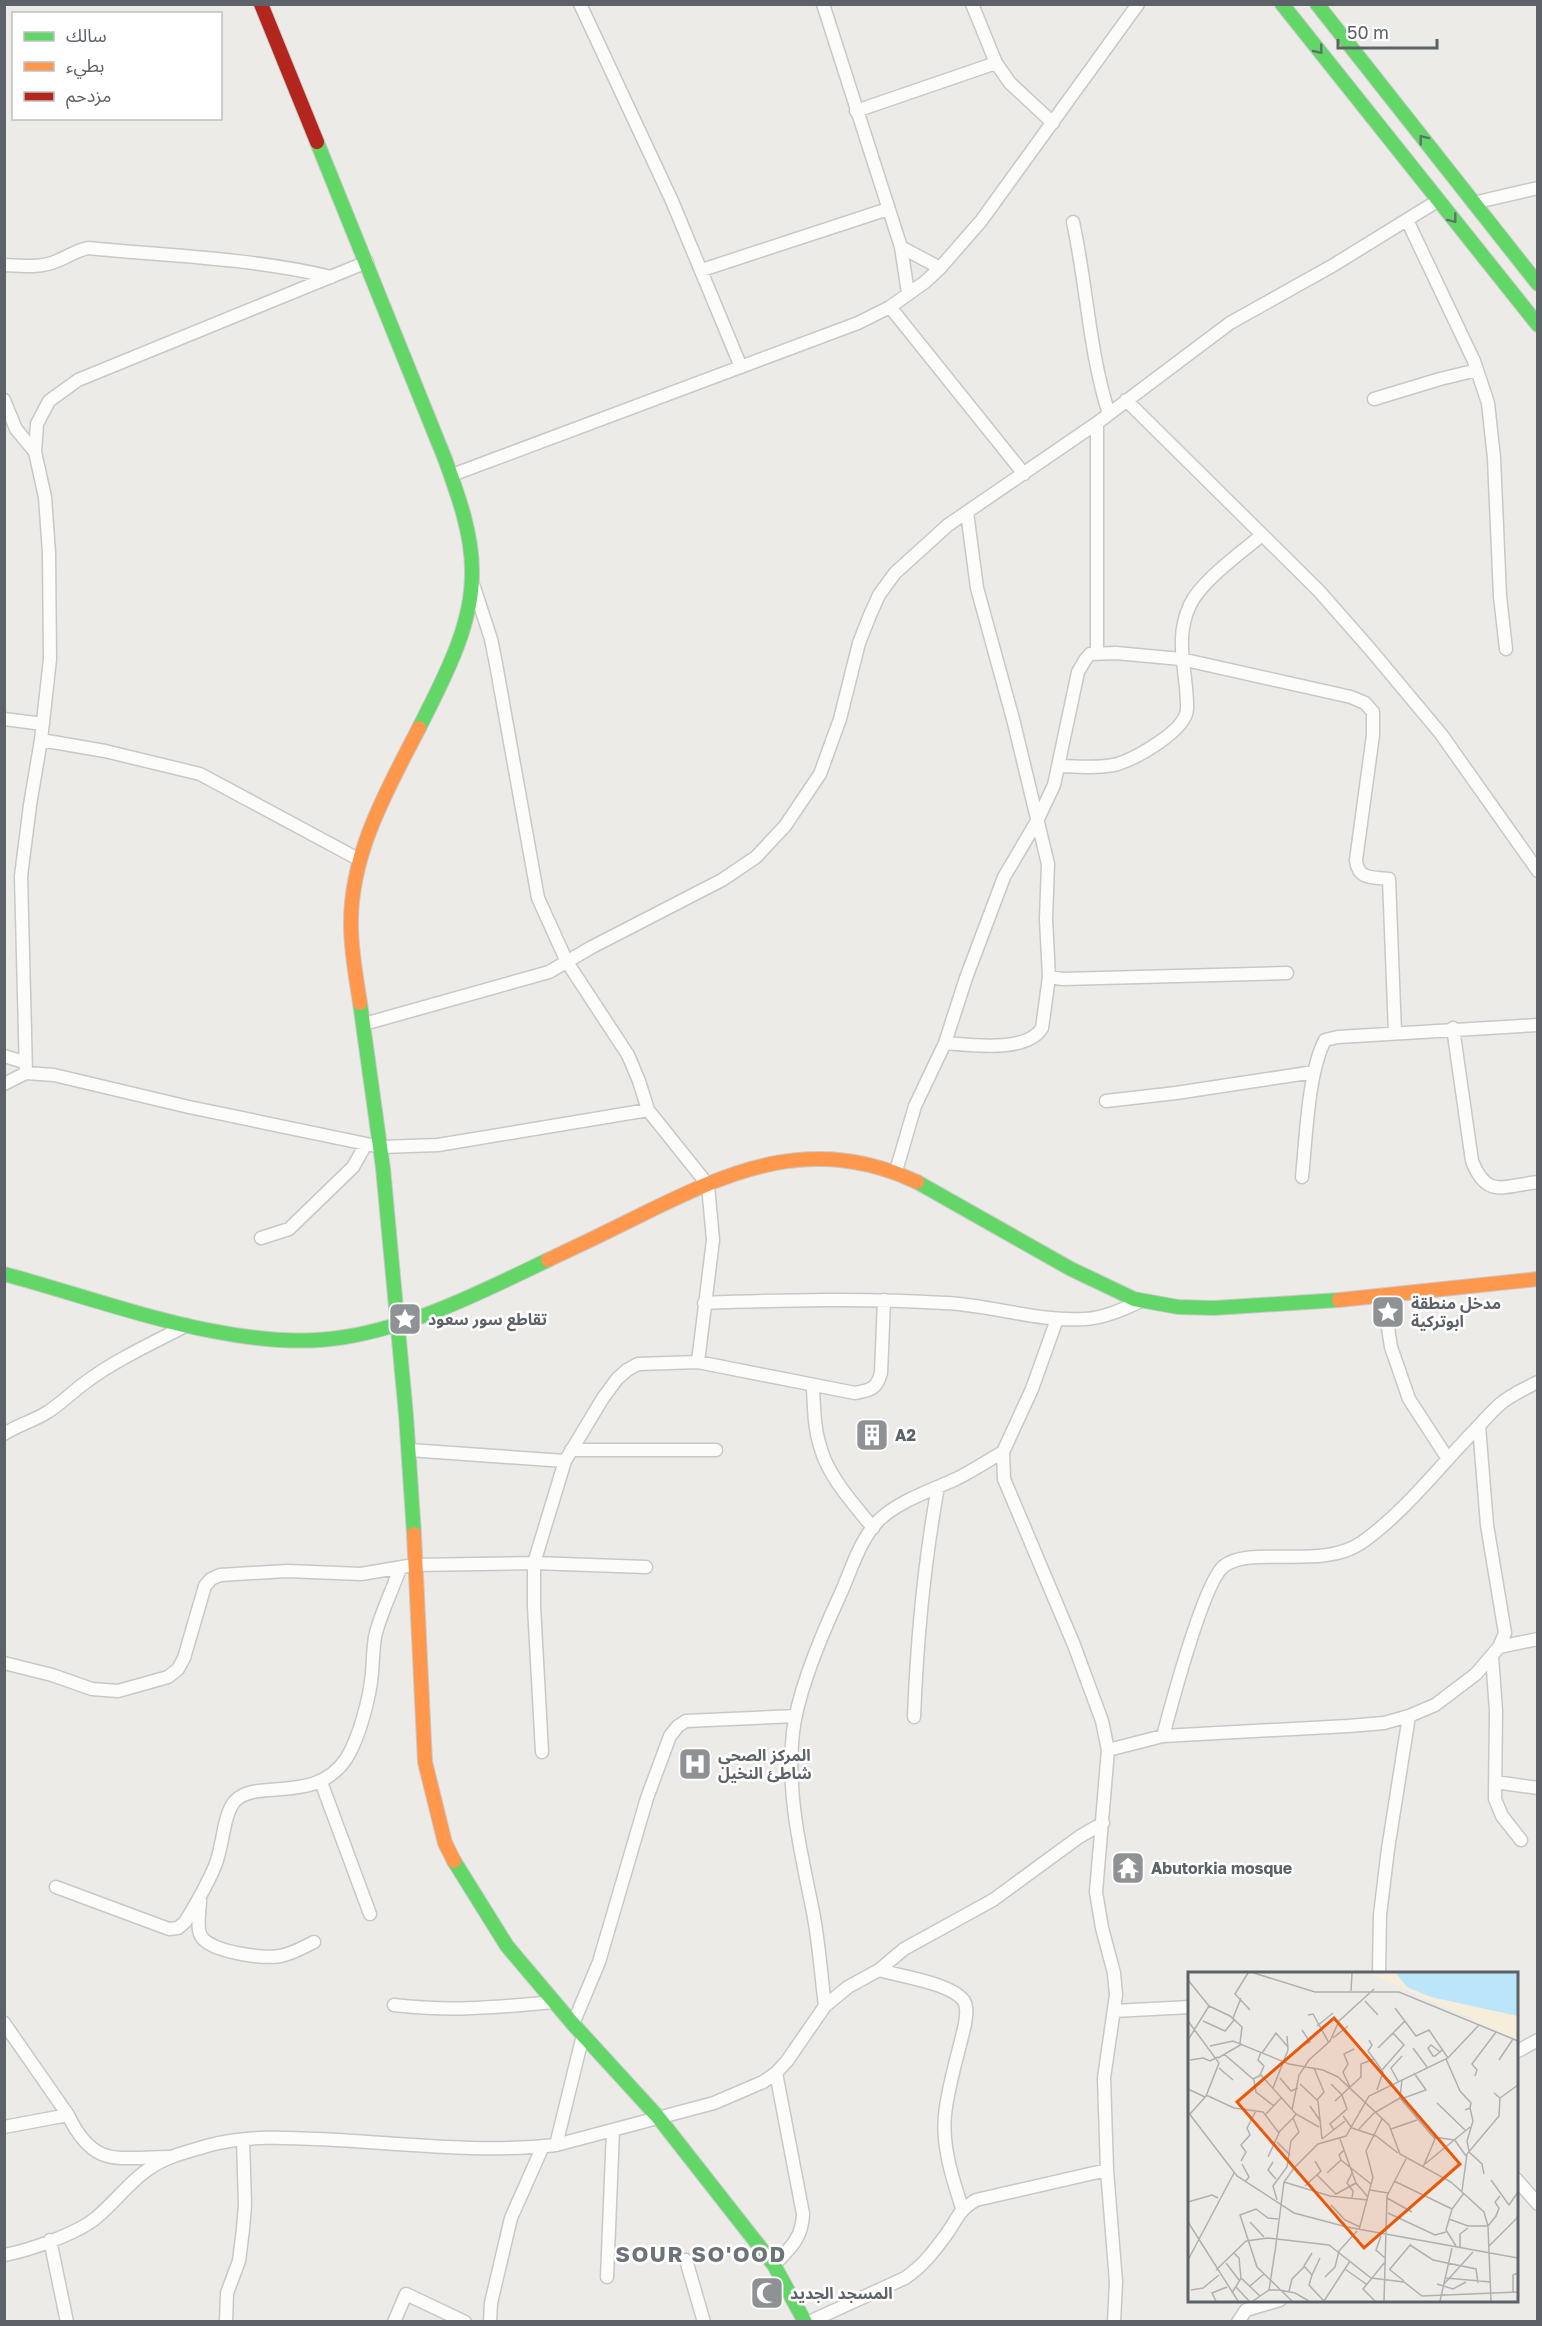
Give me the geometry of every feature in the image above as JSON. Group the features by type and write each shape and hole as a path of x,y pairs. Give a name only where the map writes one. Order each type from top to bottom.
{"street":[{"path":"261,4 452,475 468,533 472,583 469,606 457,648 440,688 384,800 360,860 350,916 381,1148 409,1450 425,1762 446,1843 461,1874 507,1946 658,2117 774,2265 807,2322 905,2278 917,2269 949,2230 962,2208 976,2200 1107,2170"},
{"path":"580,4 672,201 741,367"},
{"path":"824,4 856,111 901,247 908,293"},
{"path":"972,4 996,63 1010,83 1053,123"},
{"path":"452,475 858,323 890,307 940,268 981,221 1138,4"},
{"path":"1282,4 1538,325"},
{"path":"1317,4 1538,284"},
{"path":"856,111 996,63"},
{"path":"1473,203 1538,188"},
{"path":"364,1024 549,972 722,880 756,857 796,811 820,774 840,719 859,643 879,595 895,573 921,548 968,512 1097,423 1230,323 1438,200"},
{"path":"702,270 888,209"},
{"path":"1407,220 1477,370 1488,403 1494,458 1500,596 1506,649"},
{"path":"1073,222 1082,264 1099,382 1109,414"},
{"path":"901,247 940,268"},
{"path":"4,265 32,267 57,262 74,251 88,248 297,268 331,277"},
{"path":"25,1068 26,1000 21,876 41,740 50,659 49,553 45,497 35,453 37,424 49,402 78,380 367,262"},
{"path":"890,307 1024,474"},
{"path":"1374,399 1440,378 1477,370"},
{"path":"4,400 16,429 35,453"},
{"path":"1126,400 1319,591 1441,734 1538,871"},
{"path":"1097,423 1097,653"},
{"path":"945,1043 975,1046 1029,1041 1038,1035 1042,1028 1049,977 1046,919 1048,864 1013,719 976,588 968,512"},
{"path":"1058,766 1117,764 1155,746 1183,720 1187,711 1181,659 1184,623 1190,604 1202,587 1262,534"},
{"path":"472,583 491,639 538,898 567,962 628,1055 648,1110 708,1185 713,1240 698,1362"},
{"path":"896,1171 915,1106 945,1043 966,978 1004,877 1037,821 1054,785 1078,672 1090,654 1181,659 1351,697 1365,703 1372,712 1373,735 1356,860 1360,874 1389,879 1395,1033"},
{"path":"4,719 43,724"},
{"path":"41,740 105,751 200,774 360,860"},
{"path":"1049,977 1287,973"},
{"path":"1302,1176 1314,1072 1325,1040 1338,1036 1538,1025"},
{"path":"1453,1029 1472,1161 1478,1176 1484,1184 1492,1187 1538,1182"},
{"path":"4,1056 25,1068 189,1107 381,1148 438,1145 648,1110"},
{"path":"4,1084 25,1068"},
{"path":"1106,1101 1314,1072"},
{"path":"261,1238 289,1229 353,1167 366,1144"},
{"path":"4,1274 187,1325 251,1338 298,1342 346,1337 397,1325 458,1301 708,1185 752,1168 782,1160 816,1158 853,1161 896,1171 944,1195 1062,1265 1108,1288 1141,1301 1195,1308 1238,1308 1383,1296 1538,1279"},
{"path":"1383,1296 1391,1347 1409,1399 1448,1459"},
{"path":"704,1303 834,1299 884,1300 948,1303 1058,1319 1088,1319 1122,1310 1141,1301"},
{"path":"542,1752 534,1606 534,1563 548,1510 568,1456 603,1398 627,1370 638,1364 698,1362 813,1387 855,1393 872,1390 878,1383 881,1373 884,1300"},
{"path":"1058,1319 1032,1389 1003,1452 1004,1479 1074,1645 1102,1721 1108,1750 1096,1892 1102,1928 1114,1973 1116,1995 1104,2078 1107,2170 1116,2282 1114,2322"},
{"path":"4,1434 21,1423 43,1415 110,1367 187,1325"},
{"path":"1162,1736 1188,1647 1214,1579 1223,1566 1236,1560 1252,1558 1306,1558 1335,1553 1359,1544 1423,1488 1499,1405 1538,1382"},
{"path":"813,1387 814,1417 820,1448 846,1493 873,1528"},
{"path":"1108,1750 1162,1736 1384,1723 1435,1705 1476,1674 1496,1652 1504,1633 1487,1525 1479,1426"},
{"path":"409,1450 568,1456 716,1450"},
{"path":"825,2006 813,1914 794,1810 790,1764 801,1693 833,1610 866,1538 873,1528 894,1507 959,1478 1003,1452"},
{"path":"914,1717 916,1664 926,1552 938,1487"},
{"path":"4,1663 52,1674 92,1689 118,1691 168,1677 178,1669 184,1658 206,1586 211,1579 220,1575 287,1571 361,1574 414,1565 534,1563 646,1567"},
{"path":"56,1887 169,1929 178,1928 185,1922 215,1865 229,1811 235,1801 243,1795 254,1792 305,1787 321,1782 345,1762 352,1748 370,1682 375,1635 400,1568"},
{"path":"1496,1652 1538,1639"},
{"path":"1496,1652 1495,1799 1502,1815 1521,1840"},
{"path":"556,2145 578,2029 647,1798 670,1736 678,1726 686,1721 796,1716"},
{"path":"1379,1972 1381,1904 1389,1837 1409,1716"},
{"path":"321,1782 369,1914"},
{"path":"1495,1782 1538,1788"},
{"path":"4,2254 20,2252 95,2219 133,2181 152,2166 212,2145 243,2140 295,2138 530,2148 556,2145 714,2103 763,2082 776,2073 825,2006 848,1987 879,1970 904,1949 993,1900 1078,1837 1102,1823"},
{"path":"200,1897 199,1934 203,1940 214,1947 248,1954 277,1956 295,1952 314,1941"},
{"path":"879,1970 939,1986 957,1995 964,2002 967,2010 945,2109 947,2150 952,2177 962,2208"},
{"path":"394,2005 433,2010 461,2010 555,2002"},
{"path":"1114,2011 1188,2007"},
{"path":"4,2023 87,2146 107,2157 173,2157"},
{"path":"1518,2051 1538,2040"},
{"path":"774,2265 798,2239 803,2214 776,2073"},
{"path":"4,2127 68,2115"},
{"path":"607,2277 613,2130"},
{"path":"226,2322 227,2293 239,2260 244,2221 243,2140"},
{"path":"490,2322 491,2303 511,2218 543,2146"},
{"path":"1518,2181 1538,2204"},
{"path":"50,2240 67,2322"},
{"path":"686,2260 704,2322"},
{"path":"394,2322 405,2294 465,2322"},
{"path":"1238,2322 1246,2310 1276,2302"}],"traffic: fast":[{"path":"1282,4 1538,325"},
{"path":"1317,4 1538,284"},
{"path":"317,142 445,459 470,543 472,571 468,612 455,652 419,728"},
{"path":"360,1003 383,1168 406,1415 414,1534"},
{"path":"917,1182 1071,1269 1134,1299 1178,1307 1214,1308 1339,1300"},
{"path":"4,1274 173,1322 262,1339 304,1341 372,1332 424,1316 548,1260"},
{"path":"454,1861 507,1946 573,2024 658,2117 774,2265 805,2322"}],"traffic: slow":[{"path":"360,1003 351,935 352,899 357,873 383,799 419,728"},
{"path":"548,1260 677,1197 744,1171 777,1163 810,1159 845,1160 880,1168 917,1182"},
{"path":"1339,1300 1538,1279"},
{"path":"414,1534 425,1762 445,1843 454,1861"}],"traffic: jam":[{"path":"261,4 317,142"}],"place":[{"name":"مدخل منطقة ابوتركية","path":"1388,1312"},
{"name":"تقاطع سور سعود","path":"405,1319"},
{"name":"A2","path":"872,1435"},
{"name":"المركز الصحي شاطئ النخيل","path":"695,1764"},
{"name":"Abutorkia mosque","path":"1128,1868"},
{"name":"المسجد الجديد","path":"767,2293"}],"district":[{"name":"SOUR SO'OOD","path":"701,2253"}]}
